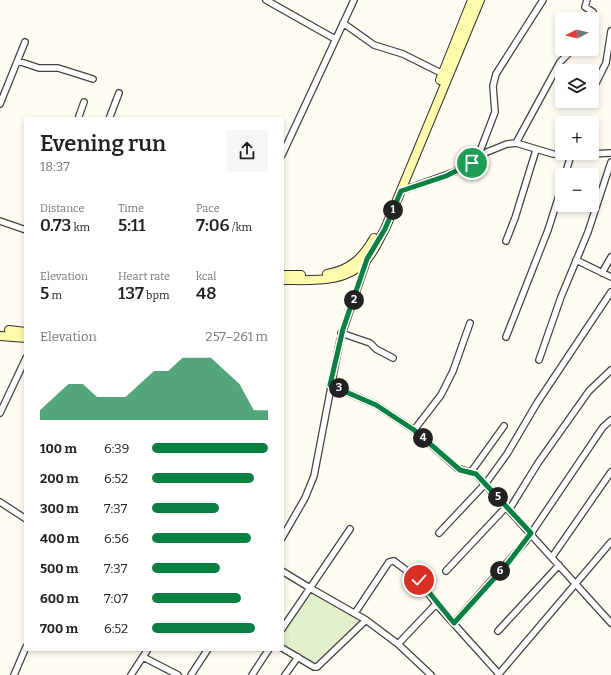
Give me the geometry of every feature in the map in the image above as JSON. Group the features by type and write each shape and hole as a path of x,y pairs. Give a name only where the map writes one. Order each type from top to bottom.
{"main road":[{"path":"284,275 324,274 336,272 356,262 364,255 391,202 472,0"},
{"path":"284,280 319,280 339,277 353,271 367,259 385,229 480,0"},
{"path":"0,331 24,332"},
{"path":"0,336 24,338"}],"street":[{"path":"266,0 335,39"},
{"path":"284,151 354,0"},
{"path":"477,160 494,112 493,86 496,74 543,0"},
{"path":"587,0 585,7 593,12"},
{"path":"343,23 374,45 403,54 443,74"},
{"path":"599,77 606,63 611,31"},
{"path":"0,104 3,91 18,61 25,42"},
{"path":"516,143 560,62 566,56"},
{"path":"18,61 39,68 58,68 93,79"},
{"path":"110,117 119,93"},
{"path":"79,117 84,102"},
{"path":"401,191 454,172 477,160 492,149 507,144 516,143 536,150 555,154"},
{"path":"506,241 515,218 536,150"},
{"path":"599,154 611,153"},
{"path":"540,360 576,260 588,232 611,162"},
{"path":"506,337 548,230 555,208"},
{"path":"0,221 24,229"},
{"path":"602,273 611,257"},
{"path":"284,535 305,498 314,476 330,385 341,334 367,259"},
{"path":"576,260 611,278"},
{"path":"439,532 486,483 507,454 537,403 611,292"},
{"path":"414,430 441,395 470,323"},
{"path":"341,334 370,343 376,349 394,358"},
{"path":"0,413 24,362"},
{"path":"446,571 508,508 589,391 611,370"},
{"path":"330,385 376,405 414,430 458,468 476,474 486,483 611,623"},
{"path":"454,623 508,563 531,533 603,427 611,420"},
{"path":"471,472 504,426"},
{"path":"552,557 611,472"},
{"path":"0,502 24,518"},
{"path":"284,626 350,529"},
{"path":"354,614 389,562 392,561 419,580 436,604 498,674 611,542"},
{"path":"498,631 559,565"},
{"path":"284,572 366,620 398,644 431,675"},
{"path":"398,644 436,604"},
{"path":"284,649 314,668 317,667 366,620"},
{"path":"14,675 24,651"},
{"path":"131,675 147,651"},
{"path":"191,675 207,651"},
{"path":"252,675 267,651"},
{"path":"143,657 178,675"},
{"path":"285,675 298,657"}],"green space":[{"path":"311,590 364,620 315,666 284,648 284,629"}],"route":[{"path":"419,580 436,604 454,623 508,563 531,533 476,474 460,470 414,430 376,405 359,396 330,385 343,329 367,259 385,229 401,191 446,176 472,163"}]}
